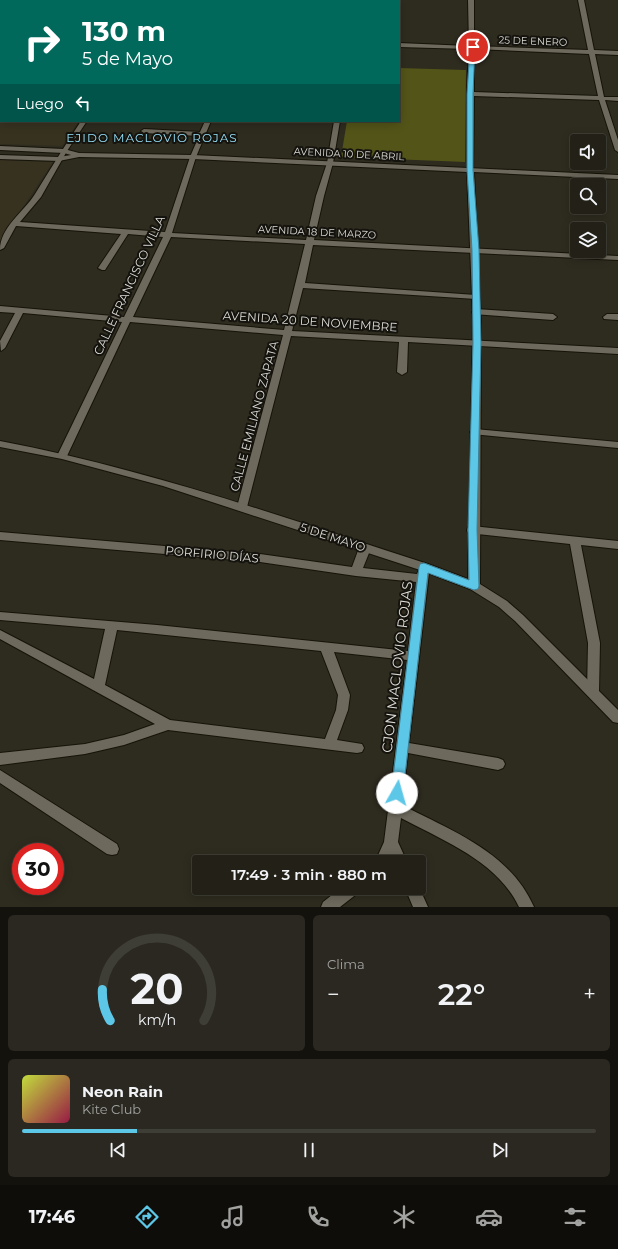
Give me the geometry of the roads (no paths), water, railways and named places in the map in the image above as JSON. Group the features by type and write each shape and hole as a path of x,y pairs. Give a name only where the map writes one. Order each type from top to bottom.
{"street":[{"path":"471,0 473,47 470,94 470,170 476,250 477,343 472,530 474,586"},
{"path":"581,0 602,98 618,150"},
{"name":"25 DE ENERO","path":"400,45 618,53"},
{"path":"470,94 618,98"},
{"path":"0,248 14,224 37,197 64,151 83,122"},
{"name":"CALLE FRANCISCO VILLA","path":"62,456 168,235 193,157 208,122"},
{"name":"CALLE EMILIANO ZAPATA","path":"242,507 300,285 320,196 330,163 337,122"},
{"path":"144,131 202,134"},
{"path":"0,148 64,151 79,155"},
{"path":"0,157 60,159 79,155"},
{"name":"AVENIDA 10 DE ABRIL","path":"79,155 193,157 618,177"},
{"name":"AVENIDA 18 DE MARZO","path":"14,224 168,235 618,258"},
{"path":"102,268 126,232"},
{"path":"300,285 476,297"},
{"name":"AVENIDA 20 DE NOVIEMBRE","path":"0,310 288,333 618,351"},
{"path":"1,348 20,311"},
{"path":"476,312 553,317"},
{"path":"607,317 618,317"},
{"path":"402,372 404,339"},
{"path":"475,432 618,445"},
{"name":"5 DE MAYO","path":"0,444 62,456 168,484 365,548 423,573 474,586 503,604 519,618 618,718"},
{"path":"472,530 618,545"},
{"name":"PORFIRIO DÍAS","path":"0,536 260,558 356,572 384,574 423,573"},
{"path":"575,540 594,643 592,692"},
{"path":"356,572 365,548"},
{"name":"CJON MACLOVIO ROJAS","path":"391,842 423,573"},
{"path":"0,616 112,625 413,656"},
{"path":"98,688 112,625"},
{"path":"0,634 168,725 357,748"},
{"path":"326,647 344,695 342,710 329,745"},
{"path":"0,759 85,750 124,740 168,725"},
{"path":"403,747 498,764"},
{"path":"0,776 112,849"},
{"path":"395,808 473,849 502,871 522,897 527,907"},
{"path":"385,855 391,842"},
{"path":"391,842 397,855"},
{"path":"328,907 344,895"},
{"path":"415,895 421,907"}],"district":[{"name":"EJIDO MACLOVIO ROJAS","path":"152,137"}]}
